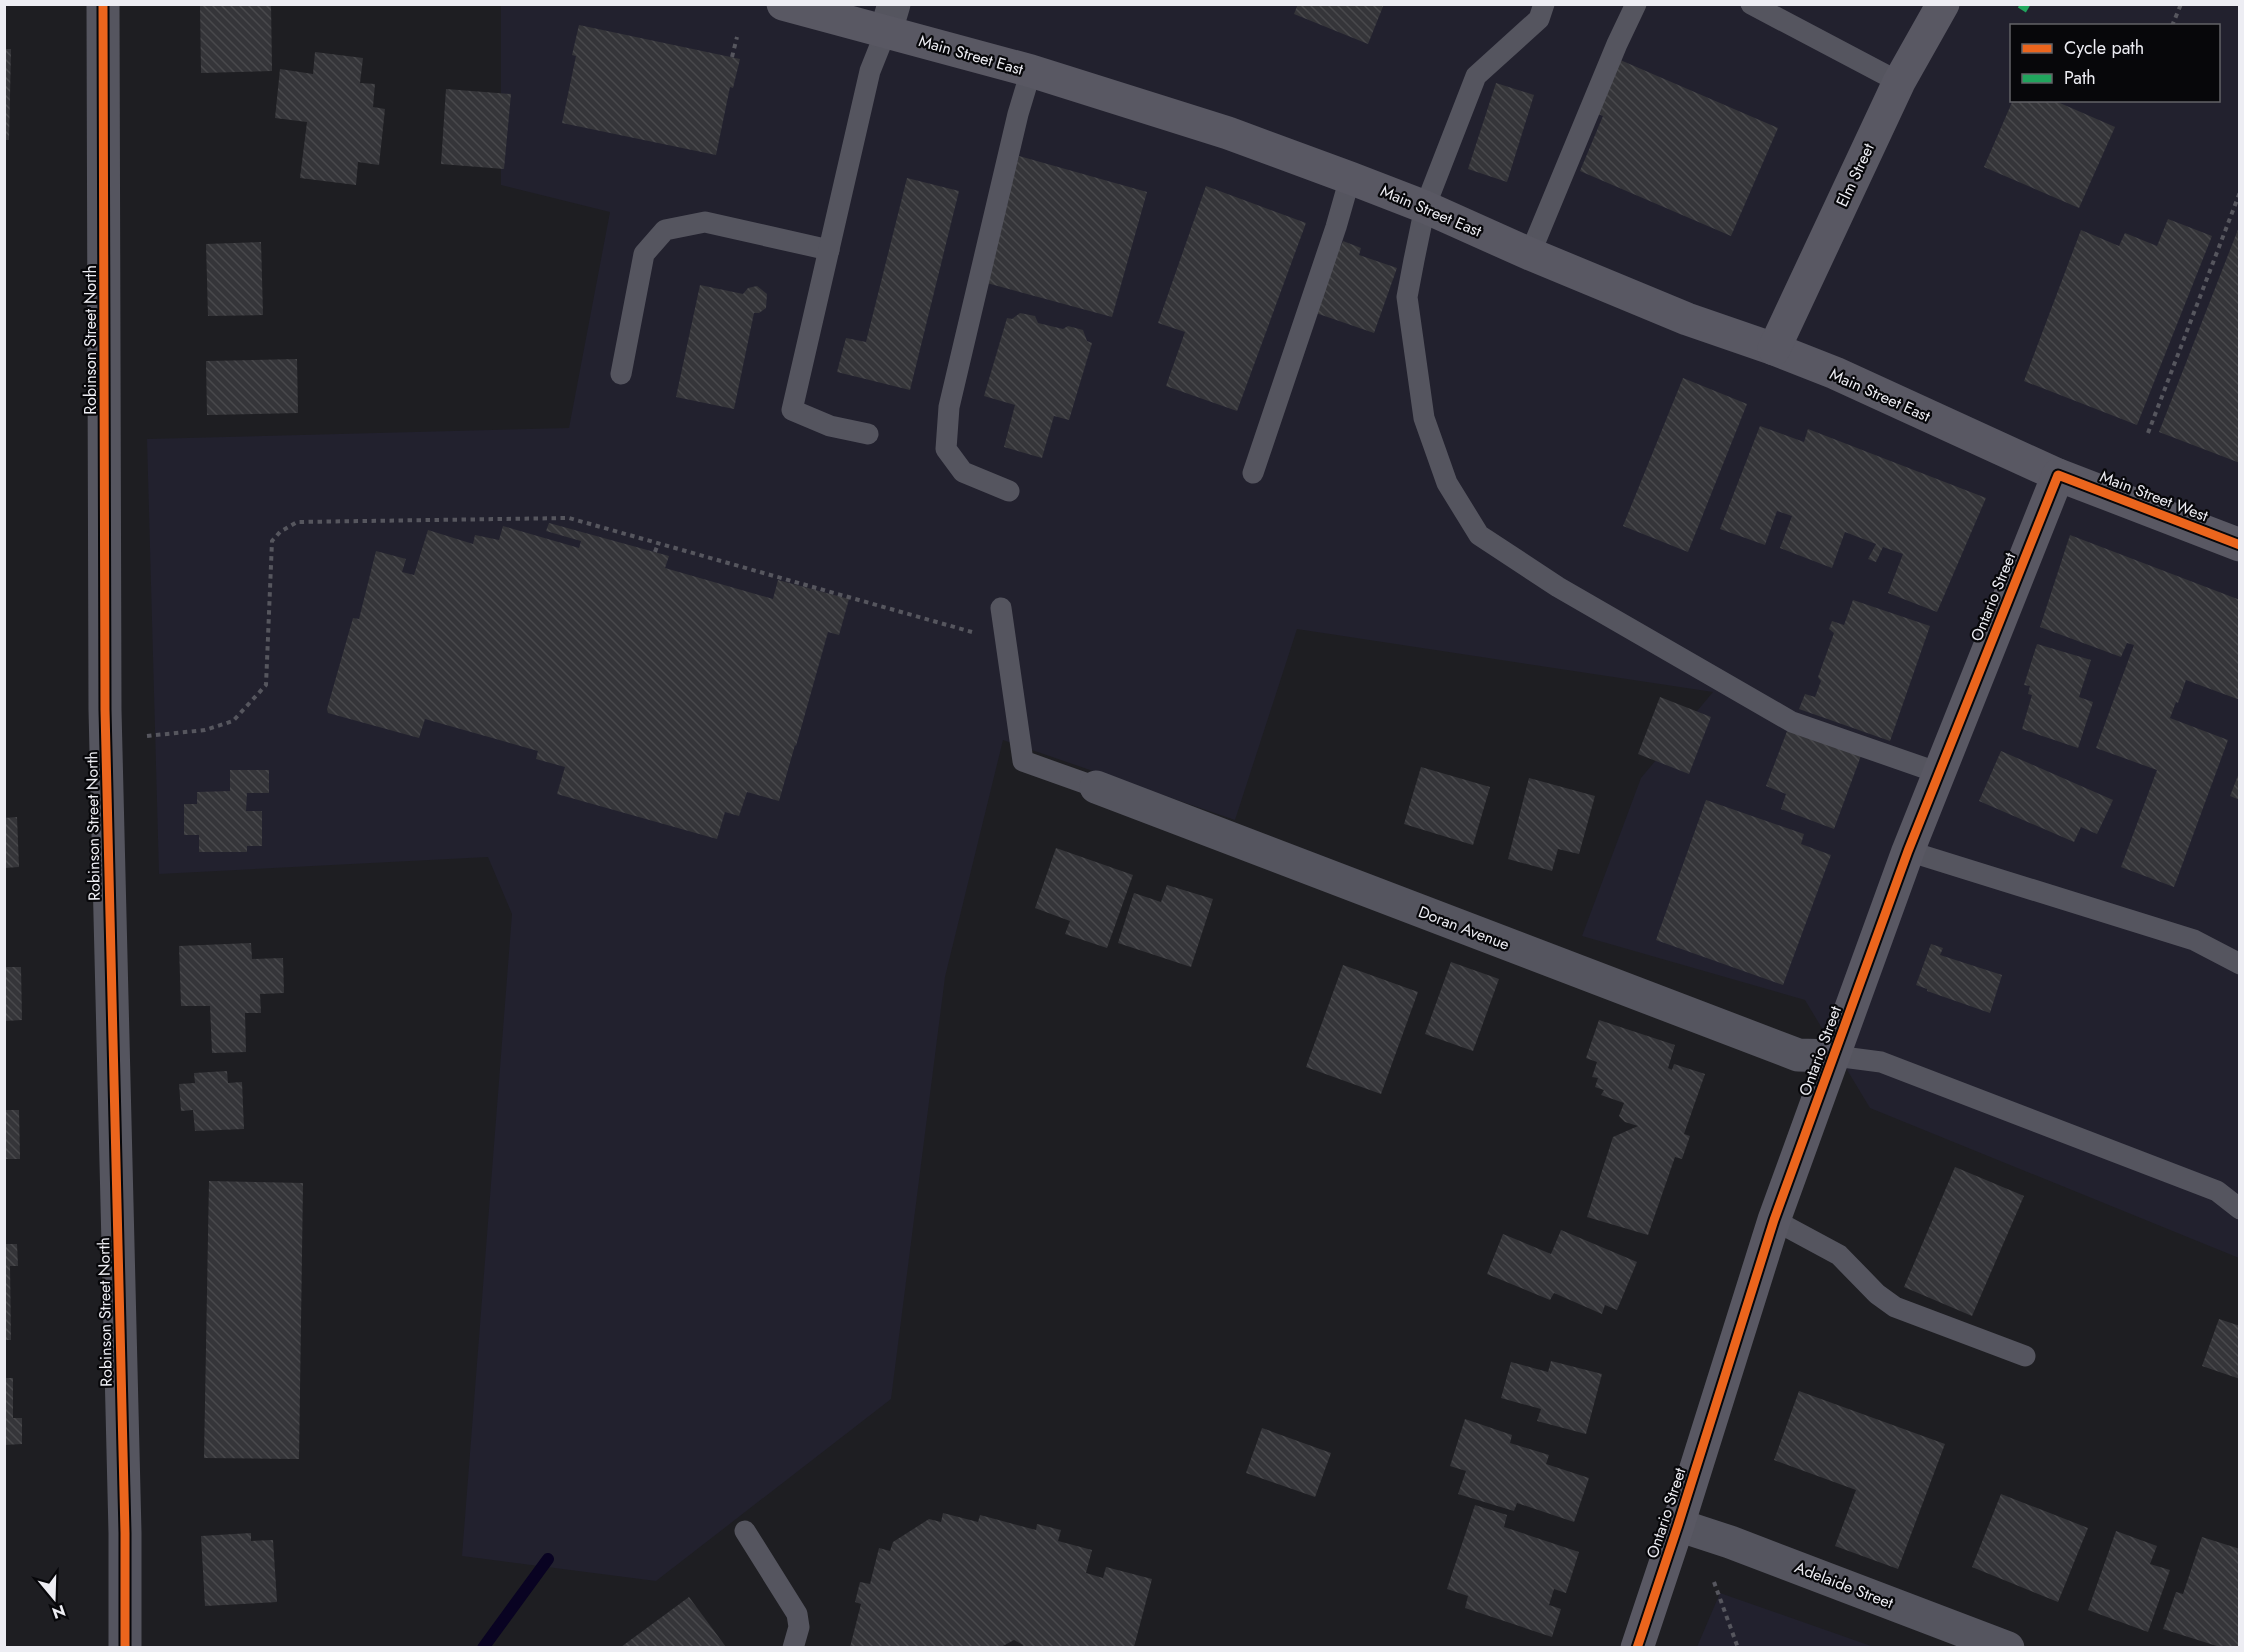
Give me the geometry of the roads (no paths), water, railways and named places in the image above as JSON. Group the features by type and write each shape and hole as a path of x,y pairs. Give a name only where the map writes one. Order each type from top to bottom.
{"main road":[{"name":"Main Street East","path":"783,4 890,18 1030,71 1228,133 1350,178 1425,207 1530,255 1687,319 1774,349 1834,374 2058,475"},
{"name":"Elm Street","path":"1774,349 1899,82 1943,4"},
{"name":"Ontario Street","path":"1637,1647 1678,1526 1774,1220 1908,851 2058,475"},
{"name":"Main Street West","path":"2058,475 2240,545"}],"street":[{"name":"Robinson Street North","path":"103,4 105,710 125,1533 125,1647"},
{"name":"Doran Avenue","path":"1096,787 1798,1055 1835,1056"},
{"name":"Adelaide Street","path":"1678,1526 1731,1542 2008,1647"}],"lane":[{"path":"1545,4 1539,19 1476,76 1425,207 1407,297 1424,418 1446,483 1479,535 1558,587 1792,722 1940,773"},
{"path":"1530,255 1617,44 1636,4"},
{"path":"1752,4 1899,82"},
{"path":"868,434 830,426 792,410 870,71 890,18"},
{"path":"1009,491 963,472 946,449 949,407 1030,71"},
{"path":"1253,473 1336,227 1350,178"},
{"path":"621,374 644,254 665,230 705,222 829,250"},
{"path":"1001,608 1023,761 1096,787"},
{"path":"1908,851 2194,940 2240,964"},
{"path":"1835,1056 1881,1062 1892,1066 2217,1191 2240,1209"},
{"path":"1774,1220 1839,1255 1877,1294 1895,1307 2025,1356"},
{"path":"745,1531 797,1614 799,1627 793,1647"}],"waterway":[{"path":"483,1648 548,1559"}]}
